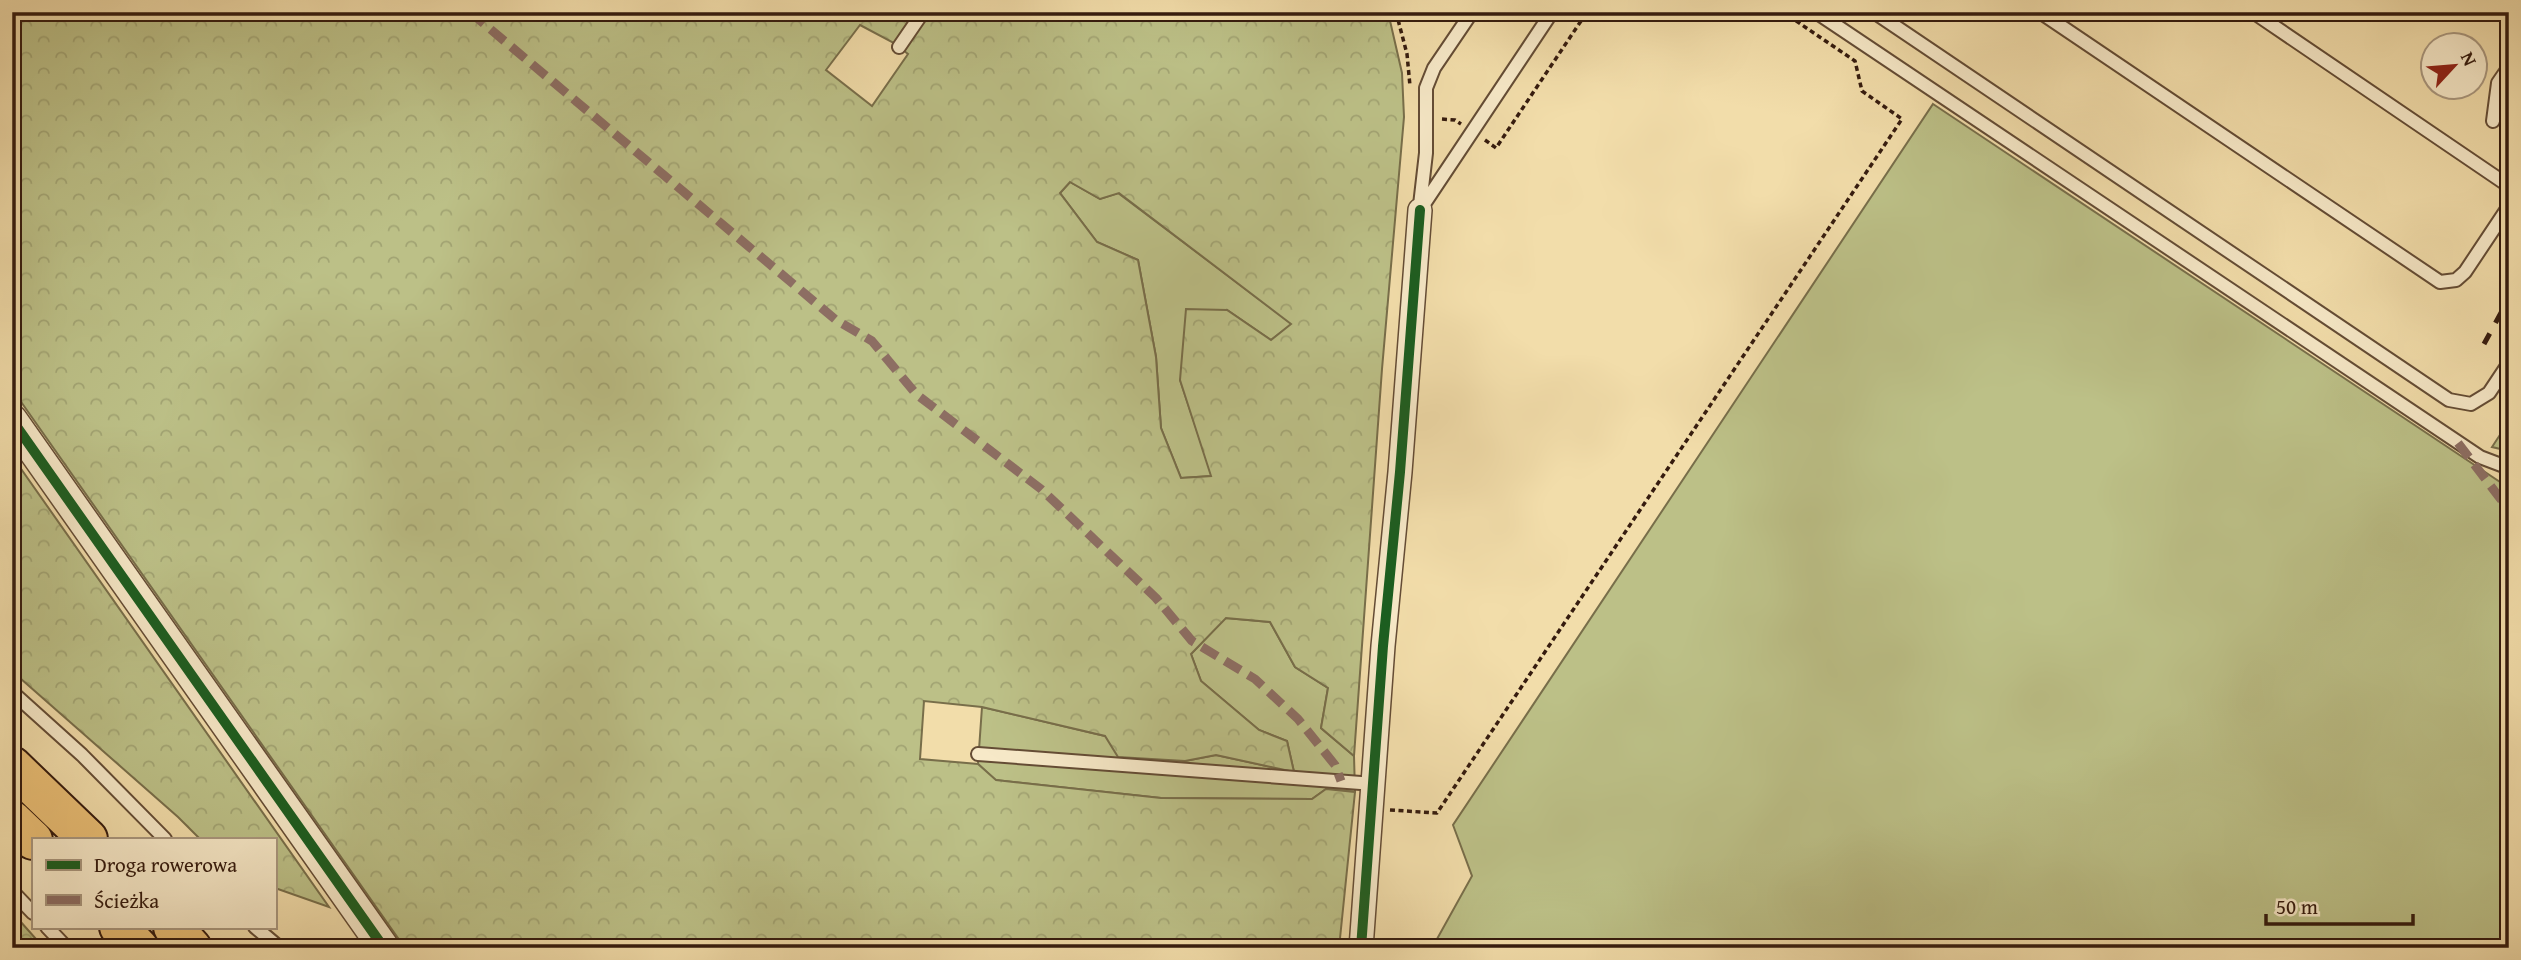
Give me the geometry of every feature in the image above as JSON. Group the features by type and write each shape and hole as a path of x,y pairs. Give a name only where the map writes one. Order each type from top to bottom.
{"highway":[{"path":"12,766 87,838"},
{"path":"12,820 32,839"},
{"path":"120,928 139,948"},
{"path":"174,928 192,948"}],"street":[{"path":"1362,948 1420,210"},
{"path":"12,420 384,948"}],"lane":[{"path":"899,47 923,12"},
{"path":"1420,210 1426,153 1426,88 1434,68 1472,12"},
{"path":"1420,210 1552,12"},
{"path":"1816,12 2480,457 2509,468"},
{"path":"1874,12 2449,400 2472,404 2489,393 2509,363"},
{"path":"2040,12 2440,282 2456,280 2465,272 2509,206"},
{"path":"2253,12 2509,186"},
{"path":"2493,121 2498,83 2509,66"},
{"path":"12,692 82,755 164,838"},
{"path":"978,754 1375,778"},
{"path":"12,891 32,912"},
{"path":"48,928 67,948"},
{"path":"256,928 280,948"}],"path":[{"path":"1396,12 1407,54 1410,97"},
{"path":"1372,809 1437,813 1902,119 1862,91 1855,61 1783,12"}],"green space":[{"path":"12,12 1388,12 1402,73 1404,117 1382,369 1354,756 1321,728 1328,688 1295,667 1270,622 1226,618 1191,654 1201,681 1259,730 1287,741 1294,772 1216,755 1185,761 1118,757 1105,736 982,707 924,701 920,759 978,764 996,780 1161,798 1312,799 1326,789 1355,792 1339,948 405,948 12,389","holes":["860,25 894,43 908,54 872,106 826,70","1070,182 1100,199 1119,193 1291,324 1271,340 1227,310 1186,309 1180,380 1211,476 1181,478 1161,428 1156,357 1138,260 1097,242 1060,193"]},
{"path":"1933,104 2509,488 2509,948 1432,948 1472,876 1453,825"},
{"path":"1070,182 1100,199 1118,193 1292,324 1271,340 1227,310 1180,380 1212,476 1181,478 1161,428 1156,357 1138,260 1097,242 1060,193"},
{"path":"2509,421 2509,451 2492,447"},
{"path":"12,456 329,907 276,888 276,838 199,838 12,671"},
{"path":"1225,618 1270,622 1295,667 1328,688 1321,728 1354,756 1355,792 1326,789 1312,799 1161,798 995,780 978,764 982,707 1105,736 1185,761 1216,755 1294,772 1287,741 1259,730 1201,681 1191,654"},
{"path":"12,912 44,948 12,948"}],"railway":[{"path":"2484,344 2509,298"}],"marked path":[{"path":"470,12 836,320 872,341 916,394 1041,489 1156,598 1192,641 1255,679 1298,719 1335,765 1341,781"},
{"path":"2458,443 2509,510"}],"cycle path":[{"path":"1361,948 1383,646 1400,472 1420,210"},
{"path":"12,420 384,948"}]}
